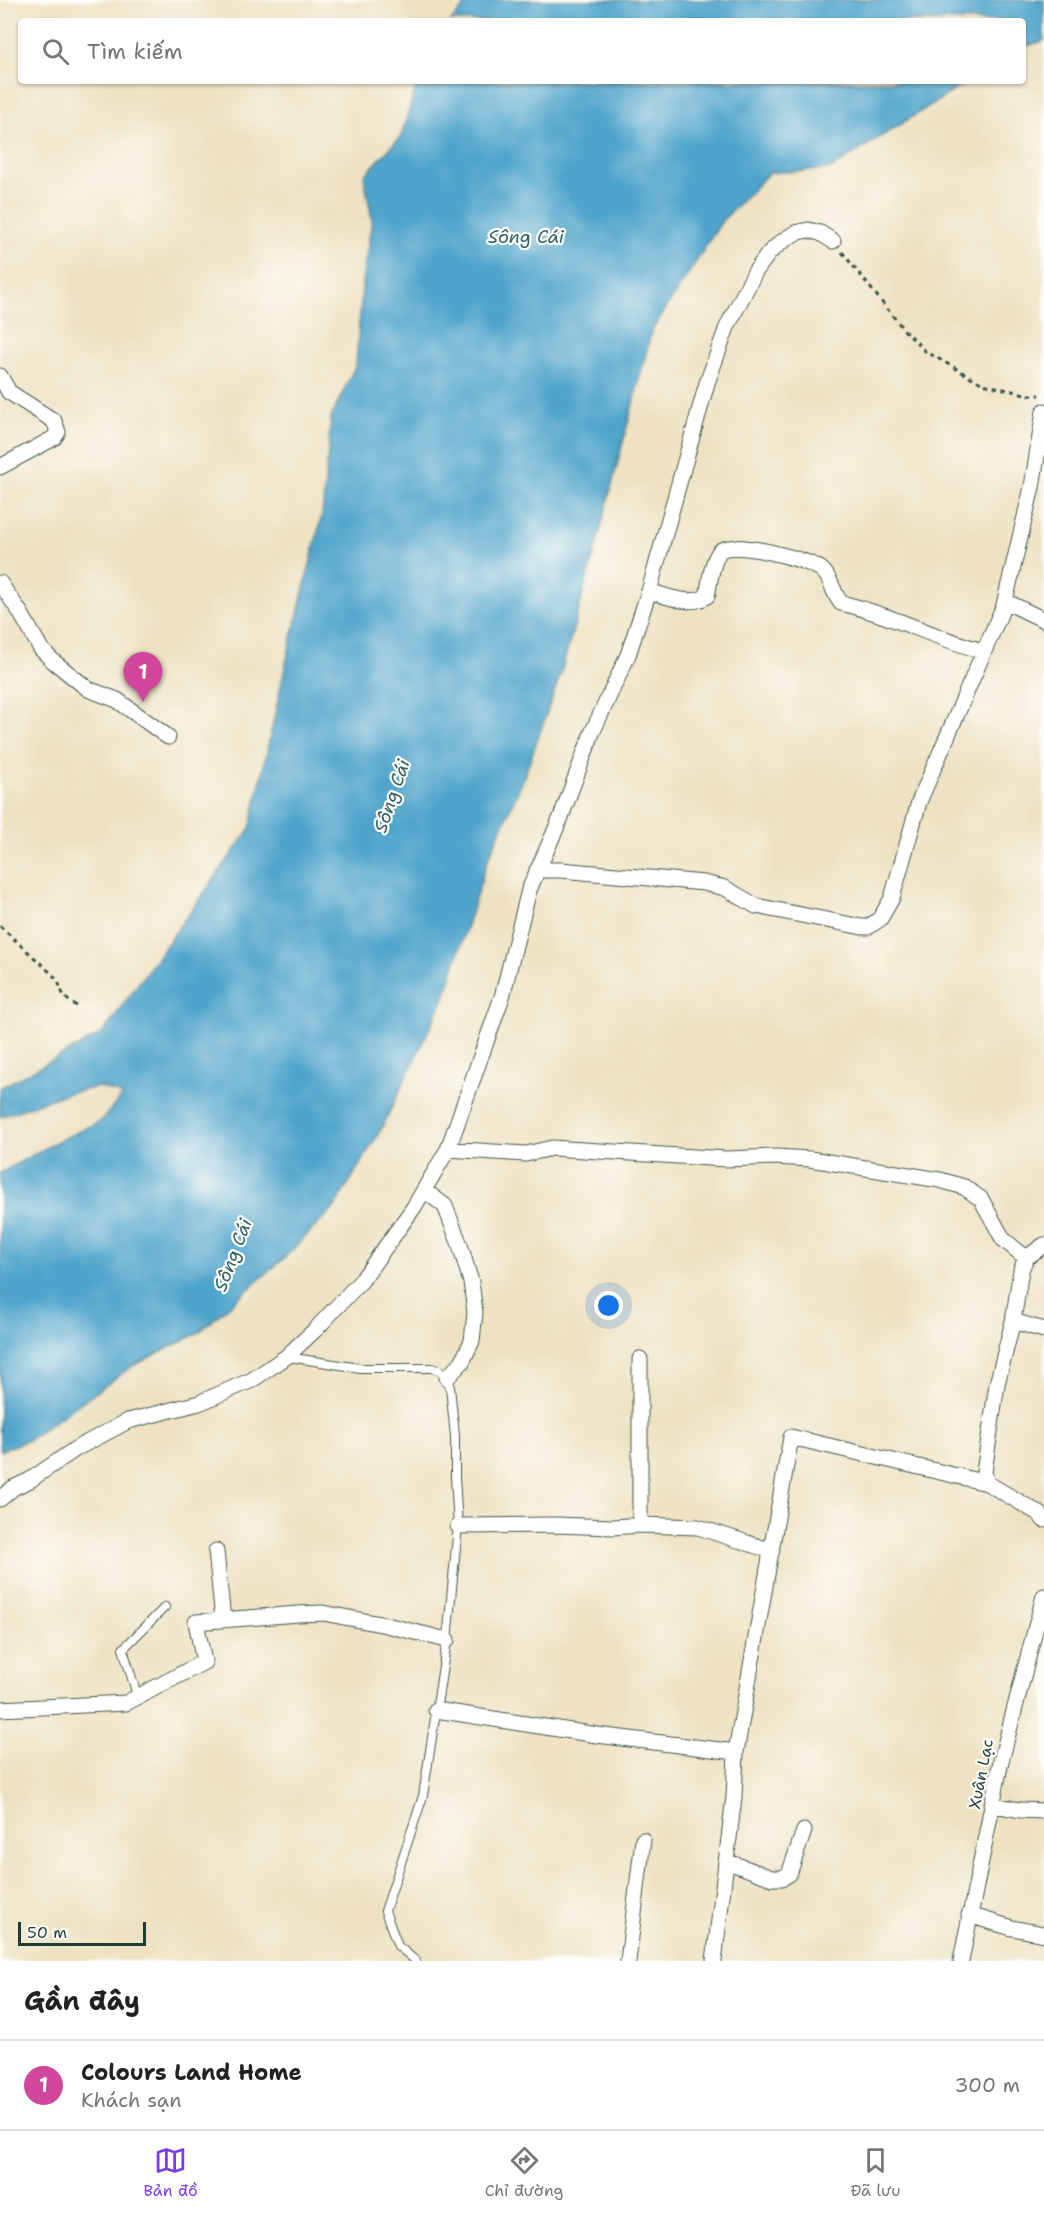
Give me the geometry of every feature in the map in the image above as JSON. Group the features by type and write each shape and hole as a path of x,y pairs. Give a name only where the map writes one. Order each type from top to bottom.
{"street":[{"path":"0,1499 13,1488 30,1480 78,1448 128,1421 199,1403 252,1380 286,1357 315,1330 362,1280 381,1255 448,1149 502,997 529,891 561,817 592,733 628,655 649,591 707,383 726,327 740,299 769,253 795,233 808,230 833,241"},
{"path":"0,376 9,392 54,421 58,432 54,438 0,468"},
{"path":"537,870 561,870 704,883 725,888 756,906 862,927 868,927 880,919 892,898 919,802 947,742 1004,605 1032,487 1044,411"},
{"path":"649,591 687,600 701,600 707,596 718,553 726,547 746,547 816,566 824,572 841,603 870,609 963,646 983,651"},
{"path":"0,583 20,612 41,650 88,689 117,700 168,737"},
{"path":"1004,605 1011,604 1044,620"},
{"path":"448,1149 526,1154 552,1148 726,1159 775,1157 854,1165 940,1180 964,1186 981,1199 1003,1239 1026,1258"},
{"path":"424,1190 445,1206 471,1282 475,1312 472,1341 462,1362 447,1378"},
{"path":"987,1483 984,1461 997,1384 1013,1320 1016,1289 1026,1258 1044,1245"},
{"path":"1013,1320 1044,1330"},
{"path":"640,1359 640,1525"},
{"path":"714,1961 734,1797 736,1752 791,1437 987,1483 1040,1514 1044,1520"},
{"path":"458,1526 698,1527 771,1551"},
{"path":"216,1551 223,1620"},
{"name":"Xuân Lạc","path":"961,1961 1001,1761 1044,1596"},
{"path":"0,1709 126,1703 137,1695 204,1662 196,1622 323,1613 447,1640"},
{"path":"436,1710 597,1735 736,1752"},
{"path":"994,1805 1020,1810 1044,1811"},
{"path":"726,1861 772,1878 782,1878 789,1874 804,1831"},
{"path":"628,1961 643,1840"},
{"path":"969,1915 1012,1928 1044,1934"}],"lane":[{"path":"286,1357 360,1368 431,1368 439,1370 447,1378 450,1387 455,1436 454,1477 458,1526 447,1640 423,1796 385,1911 398,1946 416,1961"},
{"path":"137,1695 123,1649 165,1607"}],"path":[{"path":"833,241 904,330 925,351 983,384 1029,395 1044,394"},
{"path":"0,926 54,976 60,992 68,1002 81,1008"}],"water":[{"path":"470,0 1044,0 1044,41 1026,46 1026,18 454,18"},
{"name":"Sông Cái","path":"417,84 964,84 830,169 769,173 722,221 652,330 561,673 523,780 487,862 445,996 382,1128 334,1208 282,1260 198,1333 133,1366 28,1440 0,1451 0,1173 56,1142 101,1121 123,1095 99,1087 68,1093 0,1117 0,1088 102,1034 250,829 287,658 322,515 331,418 356,364 363,275 372,220 364,176 401,136"}],"place":[{"name":"Colours Land Home","path":"143,702"}]}
